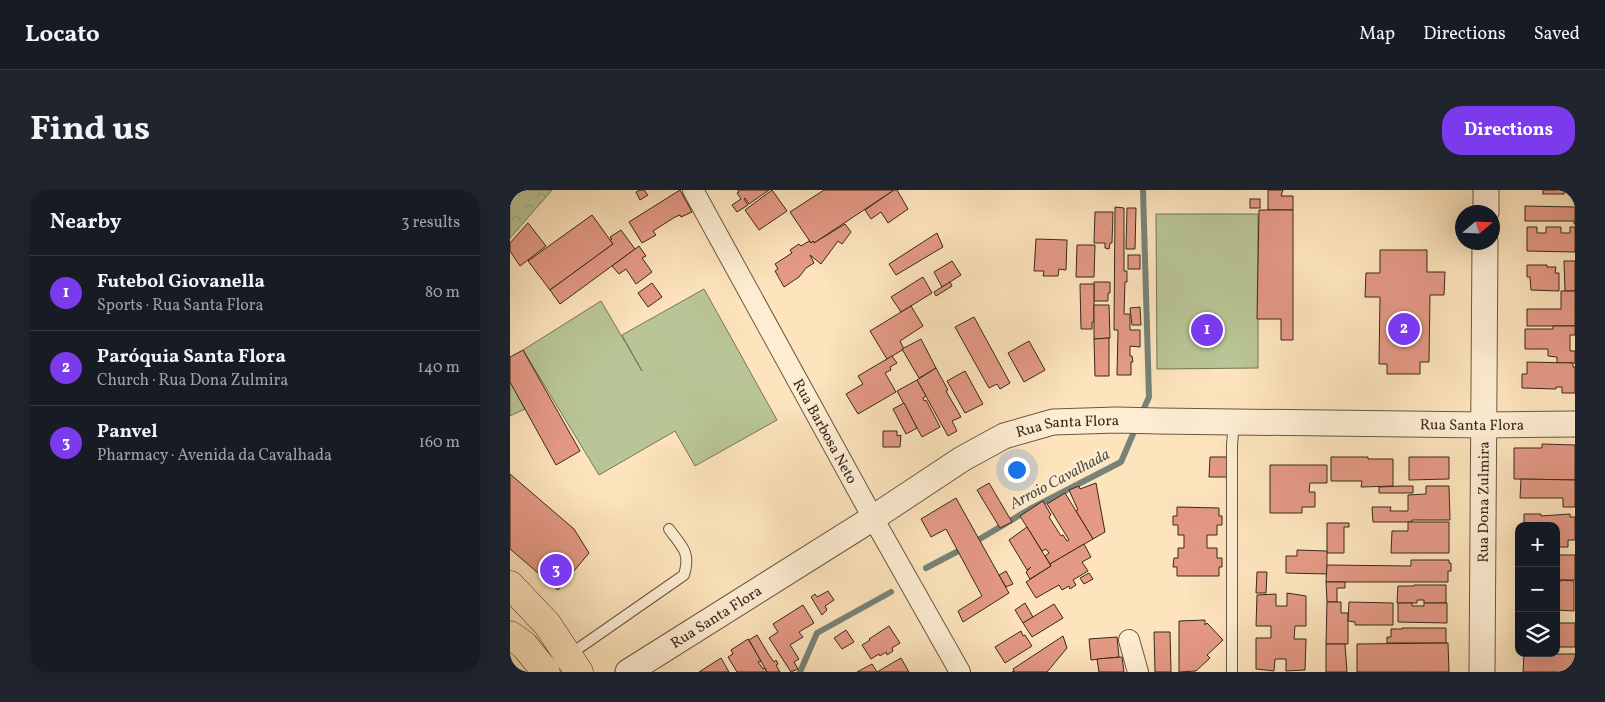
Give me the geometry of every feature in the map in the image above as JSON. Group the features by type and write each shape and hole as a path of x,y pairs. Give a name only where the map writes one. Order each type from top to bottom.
{"main road":[{"path":"510,585 547,624 573,664"},
{"path":"510,635 524,646 546,672"},
{"path":"510,643 533,672"}],"street":[{"name":"Rua Barbosa Neto","path":"694,190 873,518 960,672"},
{"path":"1486,190 1486,205"},
{"name":"Rua Dona Zulmira","path":"1482,672 1485,250"},
{"name":"Rua Santa Flora","path":"628,672 873,518 962,459 1004,436 1053,422 1117,420 1159,422 1575,424"},
{"path":"1129,640 1138,672"}],"lane":[{"path":"1232,672 1232,444 1234,422"},
{"path":"573,664 684,575 688,563 686,552 669,529"}],"green space":[{"path":"510,190 552,190 510,238"},
{"path":"1156,214 1258,214 1258,368 1157,369"},
{"path":"704,289 777,420 695,466 675,431 599,475 523,350 601,301 642,371 622,335"},
{"path":"510,381 525,409 510,416"}],"building":[{"path":"644,190 648,195 640,200 636,192"},
{"path":"680,190 692,212 681,217 680,215 675,217 653,231 656,235 642,243 629,222"},
{"path":"738,190 769,190 749,204 745,198 748,205 737,212 732,205 741,199 737,193 739,192"},
{"path":"772,190 787,211 759,230 745,210"},
{"path":"824,190 894,190 814,243 813,241 811,243 790,212"},
{"path":"894,190 897,190 908,209 888,223 881,212 871,219 865,210"},
{"path":"1268,190 1283,190 1281,196 1293,196 1293,210 1268,210"},
{"path":"1543,190 1564,190 1564,194 1543,194"},
{"path":"1250,199 1260,199 1260,208 1250,208"},
{"path":"1525,206 1575,207 1575,224 1574,221 1525,221"},
{"path":"1115,207 1124,208 1124,271 1127,271 1127,282 1125,282 1124,314 1130,314 1130,330 1140,330 1140,347 1130,346 1130,356 1132,356 1133,362 1131,362 1131,375 1117,375 1118,330 1114,330"},
{"path":"1127,208 1136,208 1135,249 1126,249"},
{"path":"1259,210 1293,210 1293,340 1281,340 1281,319 1257,319"},
{"path":"1095,212 1113,212 1112,243 1110,243 1109,249 1105,248 1105,243 1094,243"},
{"path":"592,215 613,244 550,290 528,261"},
{"path":"528,223 546,246 520,266 510,251 510,243"},
{"path":"845,224 851,232 842,244 838,241 821,264 810,255 814,263 806,268 799,277 784,287 775,271 778,269 775,264 792,253 790,250 799,244 801,246 809,241 814,243"},
{"path":"1527,227 1537,227 1537,233 1546,233 1546,227 1561,227 1561,233 1570,233 1570,227 1575,227 1575,252 1527,251"},
{"path":"621,230 635,249 560,304 550,290 613,244 610,237"},
{"path":"937,233 943,247 896,275 889,264"},
{"path":"1036,239 1067,240 1066,270 1059,269 1058,276 1043,276 1044,271 1034,271"},
{"path":"1077,245 1095,245 1094,277 1076,277"},
{"path":"639,246 646,256 642,258 652,272 636,284 626,269 619,274 612,266"},
{"path":"1380,250 1427,250 1427,272 1445,272 1444,295 1430,295 1429,362 1420,362 1420,374 1387,374 1387,364 1379,364 1380,297 1365,297 1366,273 1380,273"},
{"path":"1128,255 1140,255 1140,269 1128,269"},
{"path":"952,261 961,275 942,287 934,272"},
{"path":"1564,261 1575,261 1575,291 1565,291"},
{"path":"1527,265 1556,267 1555,273 1559,273 1559,291 1531,290 1530,277 1527,277"},
{"path":"923,277 932,293 901,312 891,297"},
{"path":"950,282 952,286 936,296 934,292"},
{"path":"1094,282 1110,282 1108,301 1094,301"},
{"path":"652,283 662,297 648,307 638,293"},
{"path":"1080,284 1094,284 1094,322 1092,322 1092,329 1081,329"},
{"path":"1561,291 1575,291 1575,326 1527,326 1527,309 1561,309"},
{"path":"1094,305 1109,305 1110,338 1094,339"},
{"path":"911,306 923,326 900,341 904,349 887,359 870,331"},
{"path":"1140,307 1141,325 1132,325 1130,308"},
{"path":"974,317 1010,383 1000,389 997,384 989,388 955,327"},
{"path":"1553,326 1575,326 1575,335 1570,335 1570,351 1575,351 1575,363 1557,363 1557,357 1548,356 1548,349 1525,349 1525,329 1553,329"},
{"path":"1109,338 1109,376 1095,376 1094,339"},
{"path":"921,339 936,368 919,378 902,349"},
{"path":"1029,341 1045,370 1024,382 1008,353"},
{"path":"523,350 580,451 556,465 510,382 510,357"},
{"path":"892,356 897,363 890,367 891,370 885,373 896,392 858,414 846,394 863,384 858,376"},
{"path":"1527,362 1573,363 1573,367 1575,367 1575,393 1562,393 1562,387 1556,387 1556,389 1522,388 1522,374 1527,374"},
{"path":"936,368 948,390 946,391 961,417 952,421 957,431 948,436 917,380"},
{"path":"965,371 983,404 965,413 947,381"},
{"path":"917,380 926,396 923,398 924,401 926,400 940,427 922,437 897,391"},
{"path":"904,403 917,428 906,434 893,409"},
{"path":"883,431 897,431 897,436 901,435 900,447 883,447"},
{"path":"1542,444 1575,445 1575,480 1514,479 1514,448 1542,448"},
{"path":"1210,457 1227,457 1227,477 1209,477"},
{"path":"1331,457 1393,459 1393,486 1361,487 1362,481 1331,481"},
{"path":"1409,457 1449,457 1449,479 1409,480"},
{"path":"1270,465 1327,465 1327,483 1310,483 1309,492 1315,492 1315,507 1302,507 1302,513 1270,513"},
{"path":"510,474 574,529 589,553 558,590 510,549"},
{"path":"1521,479 1575,480 1575,507 1563,507 1563,498 1520,498"},
{"path":"989,483 1012,522 1000,528 977,490"},
{"path":"1096,483 1105,532 1093,539 1076,511 1078,510 1069,490 1079,486 1080,489"},
{"path":"1413,486 1413,493 1379,493 1379,487"},
{"path":"1426,486 1449,486 1450,520 1373,522 1372,507 1391,507 1390,511 1408,511 1408,495 1426,494"},
{"path":"1065,493 1093,539 1050,564 1045,556 1049,553 1046,549 1042,551 1020,516 1043,501 1051,515 1049,517 1061,536 1063,535 1067,541 1069,540 1047,504"},
{"path":"956,498 1009,593 963,622 958,611 982,596 946,529 931,537 921,519"},
{"path":"1177,507 1219,508 1219,516 1222,516 1222,525 1217,525 1217,535 1207,535 1207,548 1217,548 1217,558 1222,558 1219,576 1177,576 1177,567 1173,567 1174,558 1178,558 1178,548 1184,548 1184,535 1178,535 1178,525 1173,525 1173,516 1177,516"},
{"path":"1524,514 1541,514 1541,516 1570,514 1570,517 1575,517 1575,540 1568,540 1568,547 1560,547 1560,522 1524,522"},
{"path":"1408,522 1449,522 1449,553 1391,553 1392,531 1408,531"},
{"path":"1327,523 1349,523 1349,527 1344,527 1344,553 1327,553"},
{"path":"1027,527 1051,566 1030,579 1026,572 1031,567 1027,570 1009,540"},
{"path":"1084,544 1091,557 1082,562 1088,571 1073,580 1076,585 1070,589 1069,586 1062,590 1059,585 1036,598 1026,582 1051,566 1050,564"},
{"path":"1297,550 1327,551 1327,574 1286,573 1286,556 1297,556"},
{"path":"1560,555 1575,555 1575,580 1560,580"},
{"path":"1411,560 1449,560 1451,571 1448,571 1448,582 1326,582 1327,565 1411,566"},
{"path":"1006,571 1013,584 1006,587 999,575"},
{"path":"1257,572 1267,572 1266,593 1256,593"},
{"path":"1089,573 1093,579 1084,584 1080,578"},
{"path":"1561,581 1574,581 1574,611 1560,610"},
{"path":"1326,582 1345,582 1345,588 1337,588 1337,602 1327,602"},
{"path":"1446,585 1446,603 1424,603 1424,600 1417,600 1417,603 1397,603 1398,586"},
{"path":"828,591 834,600 825,606 827,610 822,615 811,597 815,594 817,597"},
{"path":"1287,593 1306,596 1306,626 1295,626 1294,639 1306,639 1305,670 1286,671 1286,659 1275,659 1274,671 1256,669 1256,638 1271,638 1271,626 1256,626 1257,595 1276,594 1276,606 1287,606"},
{"path":"1327,602 1341,602 1341,613 1348,613 1348,644 1326,644"},
{"path":"1349,602 1393,603 1393,625 1355,625 1355,622 1348,621"},
{"path":"1025,603 1033,617 1023,623 1015,610"},
{"path":"1398,603 1412,603 1412,606 1424,606 1424,603 1447,603 1447,623 1398,622"},
{"path":"1054,604 1063,618 1032,637 1023,623"},
{"path":"803,605 814,623 799,632 803,637 790,645 799,659 794,662 798,669 791,672 769,638 778,632 773,624"},
{"path":"1205,620 1205,625 1207,623 1223,640 1207,655 1210,658 1196,671 1179,672 1179,621"},
{"path":"1560,623 1575,623 1575,647 1560,647"},
{"path":"889,626 900,643 892,648 893,651 887,655 886,652 871,659 862,645"},
{"path":"1446,628 1446,643 1387,643 1387,637 1391,637 1391,629"},
{"path":"846,630 854,642 842,649 834,638"},
{"path":"1021,631 1032,646 1005,663 995,647"},
{"path":"1154,632 1170,632 1171,672 1155,672"},
{"path":"757,635 774,662 776,660 778,664 776,665 780,672 767,672 749,640"},
{"path":"1063,636 1067,648 1047,672 1012,672 1014,671 1013,669"},
{"path":"1117,637 1119,657 1091,660 1089,639"},
{"path":"748,639 761,661 758,662 767,672 737,672 728,657 733,654 731,650"},
{"path":"1448,643 1449,672 1357,672 1357,644"},
{"path":"1326,644 1345,644 1347,672 1326,672"},
{"path":"1560,654 1575,654 1575,672 1523,672 1524,657 1560,657"},
{"path":"1122,657 1124,672 1099,672 1097,659"},
{"path":"721,658 729,672 699,672"},
{"path":"901,658 909,672 877,672"},
{"path":"872,664 877,672 857,672"}],"waterway":[{"name":"Arroio Cavalhada","path":"1141,415 1149,397 1143,190"},
{"name":"Arroio Cavalhada","path":"973,543 1030,509 1121,462 1136,427"},
{"name":"Arroio Cavalhada","path":"926,568 964,548"},
{"name":"Arroio Cavalhada","path":"800,672 817,633 891,592"}],"place":[{"name":"Paróquia Santa Flora","path":"1404,329"},
{"name":"Futebol Giovanella","path":"1207,330"},
{"name":"Panvel","path":"556,570"}]}
